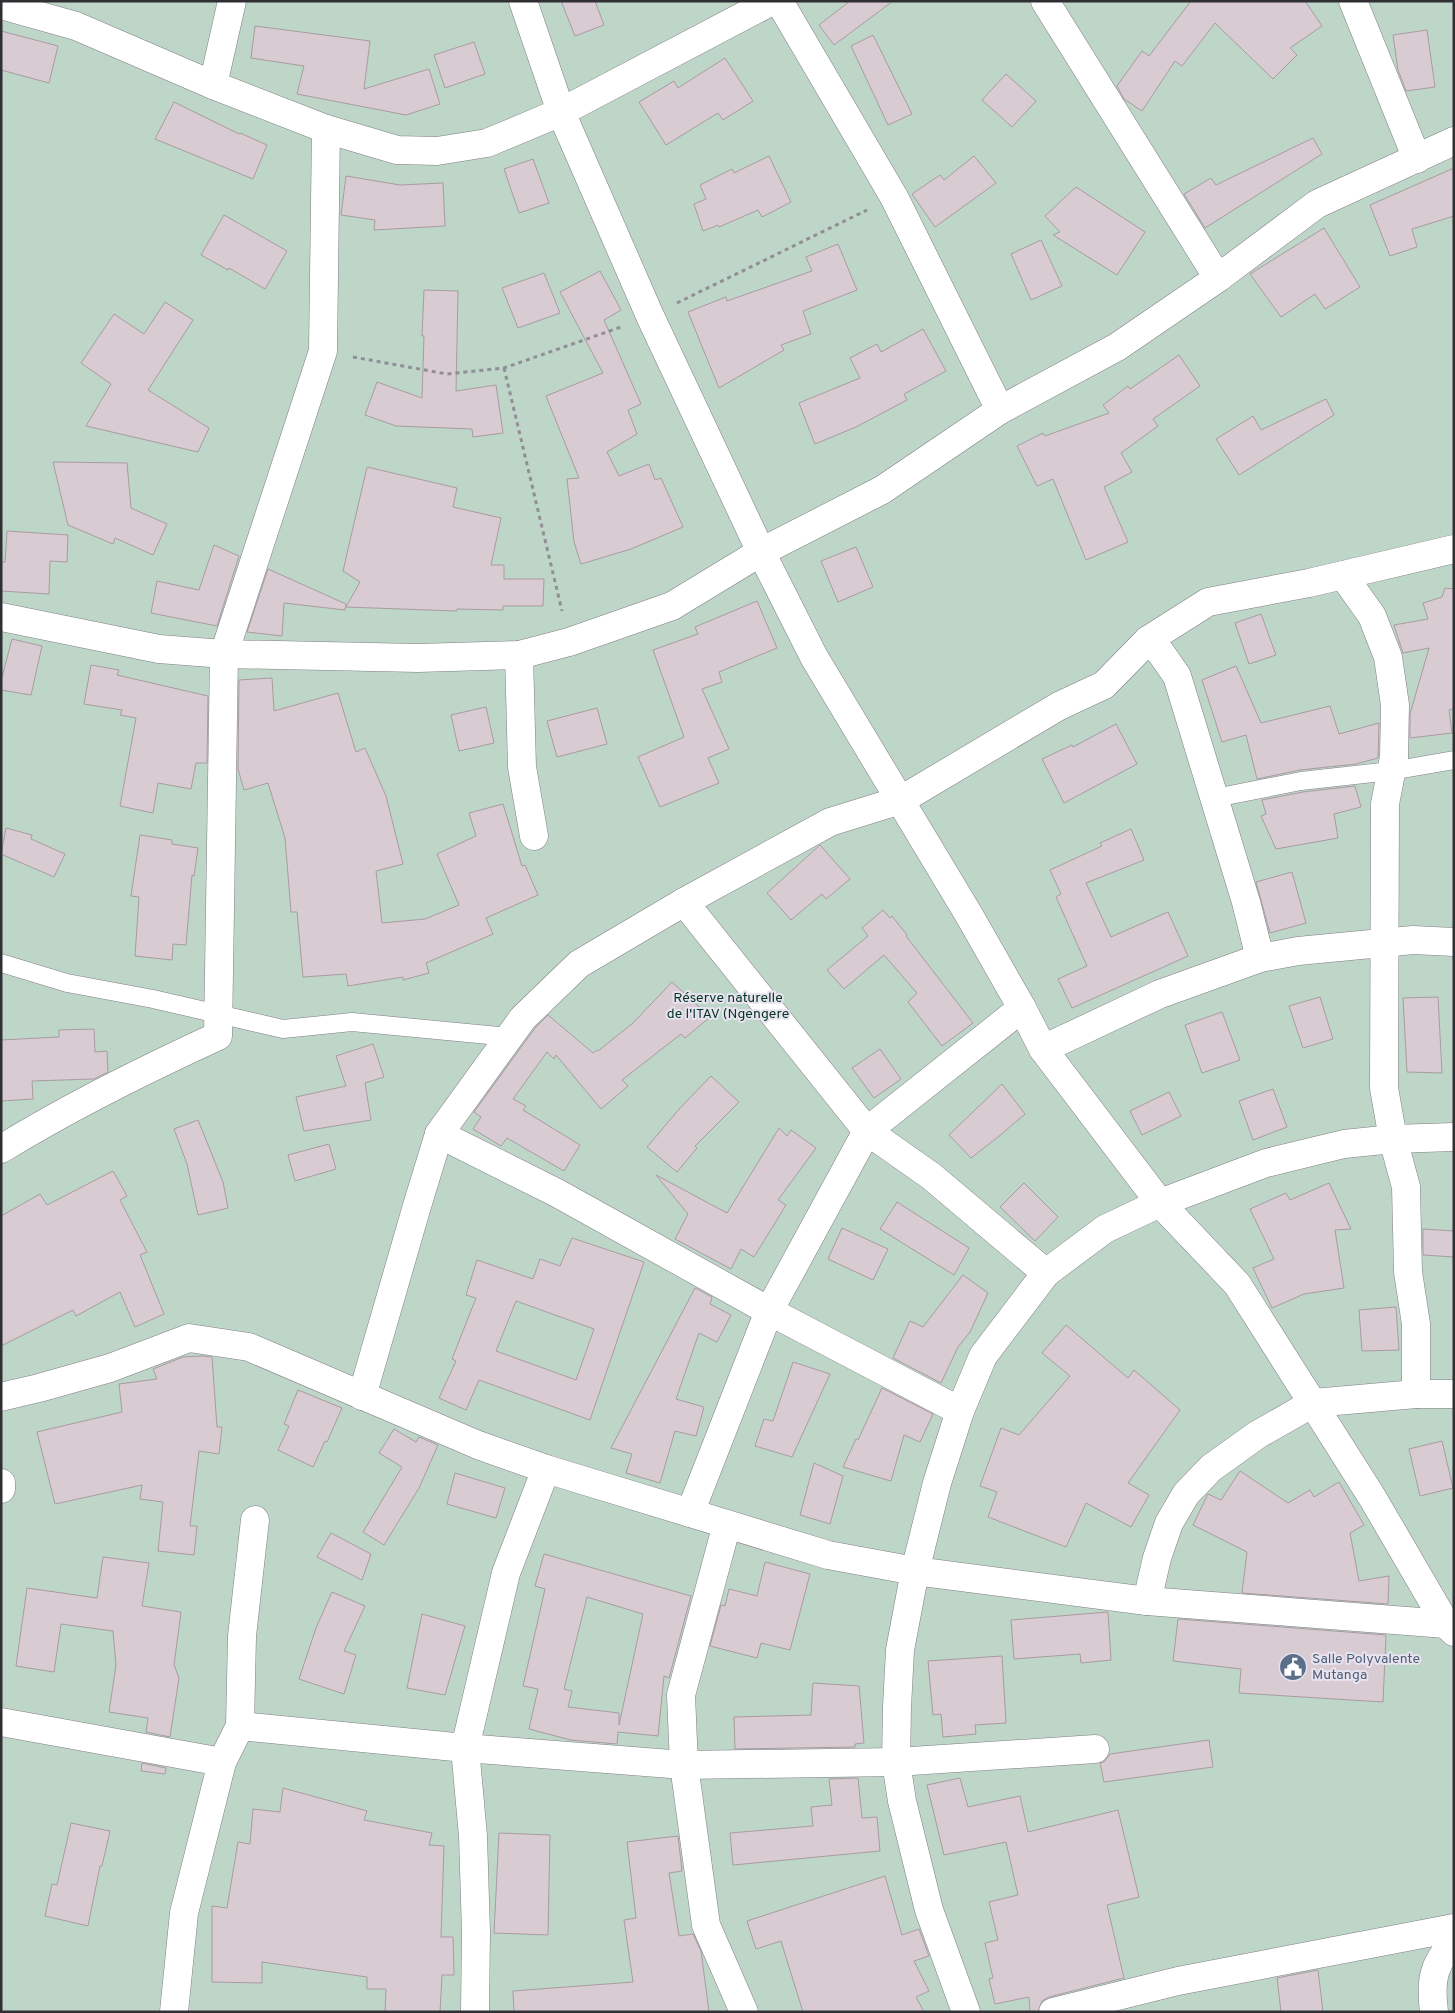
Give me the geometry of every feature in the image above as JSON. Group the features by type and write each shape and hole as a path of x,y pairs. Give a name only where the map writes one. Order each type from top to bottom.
{"street":[{"path":"213,84 232,1"},
{"path":"523,1 561,112 650,316 761,552 814,657 901,800 1022,1008 1043,1049 1160,1203 1237,1284 1372,1497 1450,1628"},
{"path":"1,6 76,26 326,129 397,150 437,152 488,143 561,112 772,1"},
{"path":"779,1 894,197 1000,410"},
{"path":"1045,1 1218,278"},
{"path":"1353,1 1417,159"},
{"path":"1,1149 54,1117 157,1064 218,1036 224,654 323,350 326,129"},
{"path":"1,617 158,649 224,654 418,658 519,655 569,642 672,606 761,552 882,490 1000,410 1117,347 1218,278 1317,204 1454,142"},
{"path":"362,1396 439,1134 523,1018 579,964 684,902 830,822 901,800 1059,706 1104,685 1148,640 1208,602 1343,575 1454,549"},
{"path":"1343,575 1372,616 1388,657 1395,705 1394,757 1385,804 1384,1088 1392,1139 1406,1187 1408,1272 1416,1324 1416,1394"},
{"path":"1148,640 1177,676 1260,958"},
{"path":"519,655 522,767 534,836"},
{"path":"684,902 867,1130 932,1176 1046,1273"},
{"path":"1043,1049 1160,994 1260,958 1298,952 1413,940 1454,942"},
{"path":"690,1513 769,1311 867,1130 1022,1008"},
{"path":"439,1134 557,1193 769,1311 960,1411"},
{"path":"966,2012 929,1910 902,1801 896,1762 900,1650 915,1571 937,1483 960,1411 983,1356 1046,1273 1105,1229 1160,1203 1266,1163 1344,1144 1392,1139 1454,1137"},
{"path":"1,1397 110,1368 190,1338 249,1347 478,1445 546,1469 828,1556 915,1571 1147,1601 1450,1628"},
{"path":"1147,1601 1157,1558 1169,1523 1186,1494 1212,1468 1257,1435 1313,1404 1416,1394 1454,1394"},
{"path":"475,2012 476,1932 473,1846 465,1748 506,1572 546,1469"},
{"path":"1,1483 1,1490"},
{"path":"174,2012 184,1913 222,1762 240,1726 242,1636 255,1520"},
{"path":"727,1524 681,1695 684,1765 706,1926 744,2012"},
{"path":"1,1722 222,1762"},
{"path":"240,1726 465,1748 684,1765 896,1762 1095,1749"},
{"path":"1053,2012 1178,1980 1454,1928"},
{"path":"1434,2012 1431,1990 1434,1971 1442,1954 1454,1941"}],"lane":[{"path":"1214,798 1301,781 1391,772 1454,760"},
{"path":"1,963 66,984 154,999 283,1029 352,1022 510,1037"}],"path":[{"path":"504,368 569,642"}],"green space":[{"name":"Réserve naturelle de l'ITAV (Ngengere","path":"1,1 1454,1 1454,2012 1,2012"}],"building":[{"path":"561,1 595,1 604,25 575,36"},
{"path":"850,1 893,1 834,45 819,25"},
{"path":"1191,1 1305,1 1322,26 1290,48 1297,55 1273,79 1215,23 1182,66 1175,61 1142,111 1124,99 1117,86 1142,51 1149,56"},
{"path":"255,26 370,41 364,89 429,69 440,104 406,115 297,94 304,66 251,58"},
{"path":"1427,30 1435,87 1406,91 1398,70 1393,35"},
{"path":"1,31 58,46 49,83 1,70"},
{"path":"873,35 912,114 888,125 851,46"},
{"path":"474,42 485,74 445,88 434,55"},
{"path":"725,58 753,101 723,120 718,113 666,145 639,102 674,81 678,88"},
{"path":"1006,74 1036,101 1012,127 982,100"},
{"path":"174,102 239,134 267,145 253,179 155,139"},
{"path":"1313,138 1322,154 1205,228 1184,194 1211,178 1216,185"},
{"path":"769,156 791,202 762,217 758,210 719,227 718,225 703,231 694,204 706,199 700,185 732,169 734,173"},
{"path":"974,156 996,183 935,227 912,194 940,175 944,180"},
{"path":"533,159 549,203 519,213 504,169"},
{"path":"1454,168 1454,216 1412,229 1417,247 1390,256 1370,205"},
{"path":"346,176 400,185 443,183 445,226 374,230 375,220 341,215"},
{"path":"1076,187 1145,232 1117,275 1053,235 1060,232 1045,216"},
{"path":"224,215 287,251 265,289 229,268 228,270 201,255"},
{"path":"1324,228 1360,287 1325,309 1315,294 1281,317 1250,274"},
{"path":"1041,240 1062,286 1031,300 1011,254"},
{"path":"838,244 857,290 803,311 811,334 781,345 784,350 719,388 688,312 726,297 727,301 812,271 806,257"},
{"path":"600,271 621,310 604,320 641,404 628,410 637,434 607,452 619,476 649,464 655,480 661,478 683,527 631,549 581,564 574,542 567,479 579,478 546,396 603,373 560,292"},
{"path":"544,273 560,313 518,328 502,288"},
{"path":"424,290 458,291 456,391 496,385 503,433 473,437 472,429 396,426 365,415 377,382 422,398"},
{"path":"165,302 193,320 148,390 209,428 198,452 86,426 111,384 81,363 114,314 144,334"},
{"path":"923,329 946,371 904,394 907,400 856,427 815,444 799,403 860,378 850,358 877,344 881,352"},
{"path":"1179,355 1200,386 1153,419 1158,426 1121,453 1132,472 1104,487 1128,542 1086,560 1053,479 1037,486 1017,446 1043,433 1045,436 1109,413 1103,405 1128,386 1130,389"},
{"path":"1326,399 1334,415 1239,475 1216,439 1253,416 1261,430"},
{"path":"53,462 127,463 131,508 167,524 153,555 115,538 113,544 68,525"},
{"path":"367,467 457,488 453,507 501,518 491,565 504,565 504,579 544,579 543,606 503,606 503,610 457,609 457,611 346,607 360,582 343,571"},
{"path":"7,531 68,535 67,562 50,561 49,594 1,591 1,562 5,562"},
{"path":"214,545 239,556 217,626 151,613 157,581 199,590"},
{"path":"856,547 873,587 838,602 821,561"},
{"path":"268,569 346,604 345,610 284,603 282,636 247,632"},
{"path":"1445,588 1454,589 1454,709 1449,710 1452,733 1410,738 1410,714 1429,648 1403,653 1394,625 1428,619 1423,603 1442,597"},
{"path":"757,601 777,648 719,672 722,682 702,689 729,749 708,758 719,783 660,807 638,757 684,737 653,650 698,634 695,627"},
{"path":"1261,614 1276,655 1249,664 1235,623"},
{"path":"12,639 42,646 31,695 1,690 1,681"},
{"path":"91,665 119,670 117,675 208,696 207,763 196,763 191,789 158,783 153,813 120,806 136,718 120,715 122,710 84,704"},
{"path":"1236,666 1261,723 1330,706 1339,734 1379,723 1378,758 1356,764 1300,770 1257,779 1246,735 1222,742 1202,680"},
{"path":"272,678 274,711 338,693 356,752 365,748 386,796 403,864 376,871 382,923 425,919 459,905 437,854 476,836 469,813 503,804 522,866 525,865 538,895 486,918 493,934 426,963 429,973 403,980 403,977 348,986 346,974 303,977 297,912 291,912 285,838 268,783 244,790 238,769 239,680"},
{"path":"486,707 494,743 459,751 451,715"},
{"path":"597,708 607,744 557,757 547,721"},
{"path":"1116,724 1137,764 1064,803 1042,759 1072,745 1073,747"},
{"path":"1355,786 1361,807 1334,814 1338,838 1276,849 1261,816 1266,814 1262,800 1303,792"},
{"path":"6,828 32,835 31,839 65,854 54,877 1,854"},
{"path":"1131,829 1144,860 1086,883 1111,937 1168,912 1188,956 1072,1008 1058,979 1087,966 1056,897 1061,894 1050,870 1102,846 1100,843"},
{"path":"140,835 172,840 172,844 198,848 194,876 192,875 186,945 173,944 172,960 135,956 139,897 131,896"},
{"path":"820,845 850,879 826,899 822,894 791,920 767,893"},
{"path":"1292,872 1306,923 1270,933 1256,882"},
{"path":"883,910 890,918 892,916 973,1023 942,1046 908,1002 917,993 884,955 844,989 827,970 868,936 862,928"},
{"path":"672,982 710,1017 685,1038 681,1034 622,1080 628,1086 601,1109 556,1055 554,1059 547,1052 513,1099 526,1106 523,1110 580,1145 564,1171 507,1138 501,1146 473,1129 481,1117 474,1112 535,1028 548,1015 593,1053 633,1023"},
{"path":"1320,997 1333,1039 1303,1048 1289,1006"},
{"path":"1438,997 1442,1073 1407,1072 1403,998"},
{"path":"1222,1012 1240,1060 1202,1073 1185,1025"},
{"path":"94,1029 95,1052 107,1051 108,1072 94,1079 32,1081 33,1099 1,1101 1,1040 59,1037 59,1030"},
{"path":"373,1044 384,1077 365,1083 371,1120 304,1131 296,1097 346,1086 336,1056"},
{"path":"880,1049 901,1079 874,1098 852,1068"},
{"path":"711,1076 739,1102 695,1146 697,1148 677,1172 647,1147 680,1108"},
{"path":"1002,1084 1025,1114 971,1158 949,1135"},
{"path":"1273,1089 1287,1127 1253,1140 1239,1101"},
{"path":"1169,1092 1181,1116 1142,1135 1130,1111"},
{"path":"198,1120 223,1182 228,1208 198,1215 187,1164 174,1129"},
{"path":"779,1128 787,1136 791,1130 816,1148 778,1200 786,1205 754,1257 741,1249 731,1269 675,1239 688,1214 656,1175 727,1213"},
{"path":"329,1144 336,1169 295,1181 288,1155"},
{"path":"113,1171 127,1196 120,1200 147,1252 140,1255 164,1314 135,1327 120,1292 76,1316 73,1310 1,1346 1,1216 40,1194 47,1205"},
{"path":"1024,1183 1058,1217 1035,1241 1000,1207"},
{"path":"1329,1183 1351,1229 1335,1230 1344,1288 1304,1294 1272,1308 1253,1268 1274,1259 1250,1209 1286,1193 1290,1200"},
{"path":"897,1202 969,1248 954,1275 880,1229"},
{"path":"842,1228 888,1249 873,1280 828,1259"},
{"path":"1423,1229 1454,1231 1454,1257 1423,1255"},
{"path":"572,1238 644,1262 590,1420 479,1380 466,1410 439,1398 456,1361 452,1359 476,1298 466,1295 477,1260 533,1279 540,1259 560,1266","holes":["516,1301 594,1329 576,1380 496,1351"]},
{"path":"963,1275 988,1293 970,1332 958,1347 941,1383 893,1358 910,1321 923,1327"},
{"path":"695,1288 712,1297 710,1304 731,1315 717,1342 699,1333 676,1399 704,1407 696,1436 675,1431 660,1483 626,1473 632,1454 611,1448"},
{"path":"1396,1307 1399,1350 1362,1351 1359,1310"},
{"path":"1066,1325 1128,1378 1134,1370 1180,1410 1128,1483 1149,1495 1131,1527 1086,1503 1066,1547 988,1517 997,1492 980,1486 1001,1428 1019,1435 1070,1376 1042,1353"},
{"path":"183,1357 212,1357 217,1427 222,1427 219,1454 199,1451 190,1526 197,1526 194,1555 158,1551 163,1502 140,1499 142,1485 55,1504 37,1432 122,1412 119,1384 157,1379 153,1369"},
{"path":"793,1362 830,1374 792,1457 755,1446 764,1419 773,1421"},
{"path":"882,1388 933,1414 920,1442 904,1435 891,1481 843,1467"},
{"path":"298,1390 342,1408 327,1442 325,1441 313,1467 278,1450 289,1426 284,1424"},
{"path":"394,1429 416,1442 419,1437 438,1445 419,1488 384,1545 363,1532 402,1467 379,1453"},
{"path":"1442,1441 1453,1488 1420,1496 1409,1449"},
{"path":"814,1463 843,1476 830,1524 800,1515"},
{"path":"1240,1471 1288,1503 1310,1490 1314,1497 1339,1482 1364,1525 1350,1533 1359,1581 1389,1576 1388,1604 1242,1593 1247,1552 1193,1525 1208,1494 1221,1500"},
{"path":"455,1473 505,1488 496,1518 447,1504"},
{"path":"331,1533 371,1554 362,1580 317,1557"},
{"path":"544,1554 691,1596 669,1678 664,1676 658,1736 618,1732 617,1744 571,1740 529,1729 538,1689 523,1686 545,1589 535,1586","holes":["587,1597 643,1614 619,1725 619,1713 568,1707 572,1691 564,1689"]},
{"path":"103,1557 149,1563 142,1606 181,1612 174,1665 179,1678 170,1737 146,1732 148,1718 109,1712 116,1665 113,1631 61,1624 54,1672 16,1666 27,1588 97,1598"},
{"path":"765,1562 810,1574 790,1650 761,1643 757,1658 710,1646 721,1605 725,1606 729,1589 757,1596"},
{"path":"332,1592 365,1606 344,1651 356,1655 344,1694 299,1679 316,1628"},
{"path":"1108,1612 1111,1660 1081,1663 1080,1654 1014,1659 1011,1620"},
{"path":"422,1614 465,1626 445,1695 407,1688"},
{"path":"1178,1619 1386,1635 1383,1702 1239,1693 1241,1669 1173,1661"},
{"path":"1002,1656 1006,1723 975,1725 976,1734 943,1737 941,1714 933,1715 928,1661"},
{"path":"813,1683 859,1686 864,1743 855,1744 855,1747 735,1749 734,1717 811,1715"},
{"path":"1209,1740 1213,1767 1104,1782 1100,1763 1104,1762 1110,1754"},
{"path":"142,1763 166,1768 165,1774 141,1771"},
{"path":"858,1778 862,1818 877,1817 880,1851 733,1865 730,1833 813,1826 811,1807 832,1805 829,1779"},
{"path":"960,1778 968,1807 1020,1796 1028,1832 1118,1810 1139,1897 1107,1905 1124,1978 1049,1997 1042,2001 1038,2012 1030,2012 1029,1997 995,2004 989,1979 993,1978 985,1943 998,1940 989,1902 1018,1895 1006,1842 944,1855 927,1785"},
{"path":"283,1788 367,1811 364,1820 432,1833 429,1845 444,1846 441,1937 453,1937 454,1975 442,1975 440,2012 385,2012 386,1989 367,1989 367,1977 262,1962 262,1983 212,1982 212,1906 227,1908 238,1842 250,1844 253,1809 280,1812"},
{"path":"71,1823 110,1831 102,1866 100,1866 88,1926 45,1916 52,1884 57,1885"},
{"path":"499,1833 550,1835 548,1935 494,1933"},
{"path":"678,1836 682,1871 669,1873 679,1936 693,1934 701,1951 709,2012 514,2012 513,1991 633,1982 624,1920 636,1918 627,1842"},
{"path":"885,1876 902,1935 919,1929 929,1956 914,1961 929,1991 916,1997 924,2012 803,2012 781,1941 756,1949 747,1921"},
{"path":"1318,1970 1323,2012 1281,2012 1277,1978"}],"place":[{"name":"Salle Polyvalente Mutanga","path":"1293,1667"}]}
